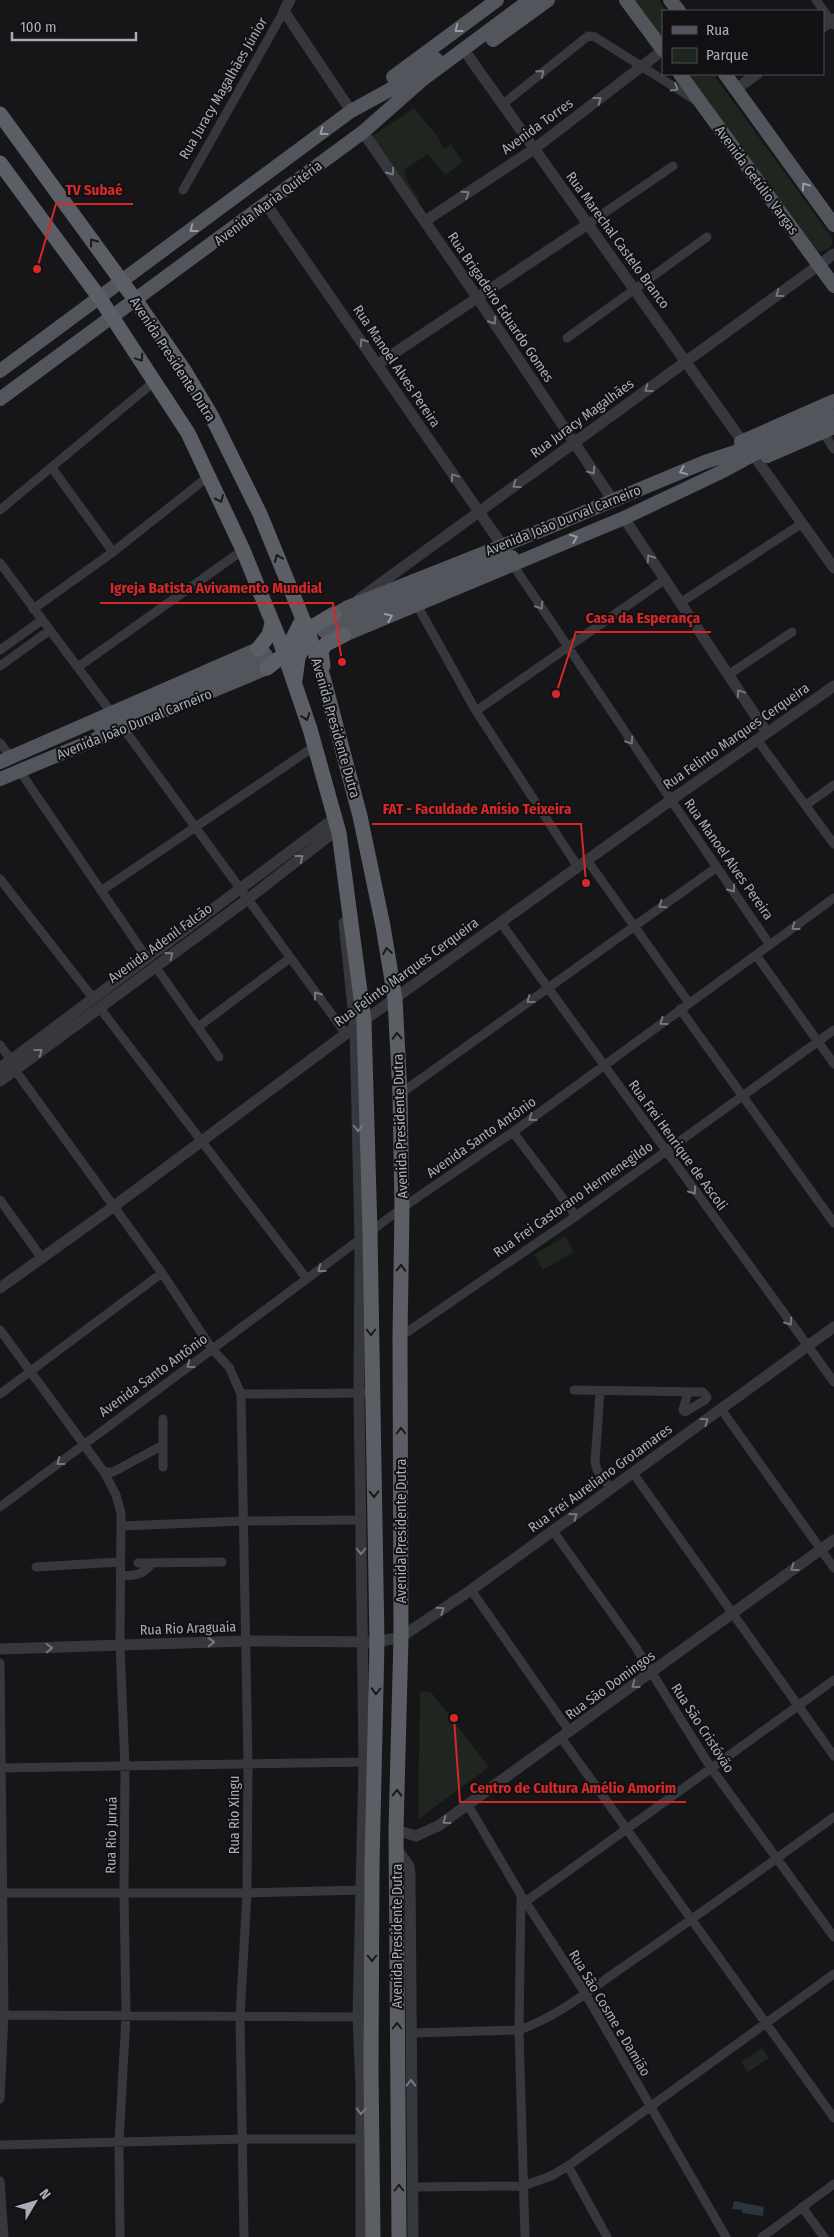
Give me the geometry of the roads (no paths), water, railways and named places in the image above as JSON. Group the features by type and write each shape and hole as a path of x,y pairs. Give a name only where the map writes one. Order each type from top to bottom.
{"highway":[{"name":"Avenida Presidente Dutra","path":"0,114 122,281 184,370 211,415 260,514 309,634 323,678 360,816 395,999 400,1094 402,1208 400,1637 396,1830 399,2237"},
{"name":"Avenida Presidente Dutra","path":"0,163 113,317 188,433 243,550 285,654 315,746 337,827 355,1027 365,1236 368,1574 377,1642 369,1734 372,1866 365,2017 371,2070 373,2237"},
{"path":"296,603 339,625"},
{"path":"260,659 285,654 302,620"},
{"path":"260,659 272,623"},
{"path":"260,659 294,682 298,658 309,634 316,624 339,625"},
{"path":"323,678 321,651 339,625"},
{"path":"363,1815 372,1866"},
{"path":"397,1950 411,1961"},
{"path":"361,2086 371,2070"}],"main road":[{"path":"352,110 497,0"},
{"name":"Avenida Maria Quitéria","path":"0,371 352,110 393,88 517,0"},
{"name":"Avenida Maria Quitéria","path":"0,400 365,131 422,80 530,0"},
{"path":"365,131 548,0"},
{"path":"626,0 662,49"},
{"path":"670,0 678,10"},
{"name":"Avenida Getúlio Vargas","path":"681,75 834,286"},
{"path":"726,75 834,225"},
{"path":"164,250 162,257 164,266 170,270 178,270"},
{"path":"0,371 11,378 16,388"},
{"path":"705,462 742,441 834,401"},
{"name":"Avenida João Durval Carneiro","path":"339,625 348,608 705,462 795,432 834,416"},
{"path":"719,472 757,460 828,430"},
{"name":"Avenida João Durval Carneiro","path":"339,625 417,605 513,565 549,548 624,518 719,472 795,432"},
{"path":"483,566 540,531"},
{"path":"339,625 483,566 549,548"},
{"path":"5,760 27,758 260,659"},
{"name":"Avenida João Durval Carneiro","path":"5,760 111,712 260,659"},
{"name":"Avenida João Durval Carneiro","path":"0,779 124,729 260,659"},
{"path":"20,770 27,758"}],"street":[{"name":"Rua Juracy Magalhães Júnior","path":"183,190 290,0"},
{"path":"284,11 352,110"},
{"path":"824,12 831,23"},
{"path":"502,104 588,36 595,37 701,103"},
{"name":"Avenida Torres","path":"425,221 534,149 662,51"},
{"name":"Rua Marechal Castelo Branco","path":"468,57 687,360 742,441"},
{"path":"736,88 756,75"},
{"name":"Rua Brigadeiro Eduardo Gomes","path":"365,131 612,500"},
{"path":"378,364 673,166"},
{"name":"Rua Manoel Alves Pereira","path":"266,204 378,364 478,513 502,545"},
{"path":"567,338 707,238"},
{"name":"Rua Juracy Magalhães","path":"348,608 834,254"},
{"path":"0,510 155,381"},
{"path":"828,430 834,449"},
{"path":"757,460 834,568"},
{"path":"52,468 113,552"},
{"path":"33,609 113,552 209,476"},
{"path":"624,518 767,733"},
{"path":"680,602 801,524"},
{"path":"78,667 243,550"},
{"path":"0,562 111,712"},
{"name":"Rua Manoel Alves Pereira","path":"513,565 670,800 770,945"},
{"path":"476,711 664,580"},
{"path":"417,605 476,711 582,864 634,925 688,1003"},
{"path":"0,650 42,620"},
{"path":"0,666 50,630"},
{"path":"728,675 792,632"},
{"name":"Rua Felinto Marques Cerqueira","path":"0,1288 113,1207 355,1027 670,800 758,741 834,686"},
{"path":"124,729 197,827 290,958 355,1027"},
{"path":"758,741 834,844"},
{"path":"0,743 5,760"},
{"path":"101,890 315,746"},
{"path":"20,770 101,890 219,1057"},
{"path":"806,805 834,786"},
{"name":"Avenida Adenil Falcão","path":"0,1081 13,1065 96,1002 337,827"},
{"path":"400,1094 634,925 717,868"},
{"path":"0,879 307,1279"},
{"name":"Avenida Santo Antônio","path":"0,1507 402,1208 513,1132 834,898"},
{"name":"Rua Frei Henrique de Ascoli","path":"501,923 834,1382"},
{"path":"756,955 834,1064"},
{"path":"198,1027 290,958"},
{"path":"680,1009 834,1223"},
{"name":"Rua Frei Castorano Hermenegildo","path":"400,1337 576,1216 834,1030"},
{"path":"0,1045 113,1207 162,1273 212,1349 229,1367 241,1394 365,1393"},
{"name":"Avenida Adenil Falcão","path":"0,1068 13,1065"},
{"path":"513,1132 576,1216"},
{"path":"0,1200 41,1258"},
{"path":"0,1394 162,1273"},
{"name":"Rua Frei Aureliano Grotamares","path":"377,1642 400,1637 471,1590 834,1327"},
{"name":"Rua Rio Juruá","path":"0,1330 104,1472 116,1495 121,1512 120,1646 125,1768 124,1894 126,2016 119,2143 120,2237"},
{"path":"574,1390 600,1392 688,1392"},
{"path":"600,1392 595,1462 597,1470 611,1489"},
{"name":"Rua Rio Xingu","path":"241,1394 248,1764 247,1893 240,2017 244,2237"},
{"path":"721,1409 834,1568"},
{"path":"163,1419 163,1467"},
{"path":"104,1472 113,1472 164,1445"},
{"name":"Avenida Presidente Dutra","path":"361,2237 360,2139 365,2017 362,1890 363,1815 364,1762 369,1734 361,1642 368,1574 360,1520 367,1449"},
{"path":"633,1473 834,1756"},
{"path":"122,1526 244,1521 360,1520"},
{"name":"Rua São Cristóvão","path":"552,1531 635,1646 711,1768 834,1937"},
{"name":"Rua São Domingos","path":"396,1830 413,1835 424,1834 438,1826 566,1736 834,1540"},
{"path":"36,1567 120,1562"},
{"path":"138,1563 222,1562"},
{"path":"121,1576 140,1575 152,1563"},
{"path":"471,1590 626,1829 834,2118"},
{"name":"Rua Rio Araguaia","path":"0,1649 245,1641 377,1642"},
{"path":"0,1664 4,2015 0,2100"},
{"path":"525,2237 519,2030 523,1898 626,1829 834,1680"},
{"path":"0,1768 125,1768 364,1762"},
{"name":"Rua São Cosme e Damião","path":"468,1805 523,1898 585,1993 649,2107 726,2237"},
{"path":"412,2033 519,2030 546,2019 692,1920 834,1817"},
{"path":"396,1848 409,1866 413,2237"},
{"path":"2,1893 247,1893 362,1890"},
{"path":"412,2187 523,2186 543,2180 568,2166 834,1974"},
{"path":"4,2015 365,2017"},
{"path":"0,2145 243,2139 360,2139"},
{"path":"568,2166 607,2237"},
{"path":"0,2181 4,2237"},
{"path":"762,2237 834,2184"},
{"path":"802,2207 824,2237"}],"place":[{"name":"TV Subaé","path":"37,269"},
{"name":"Igreja Batista Avivamento Mundial","path":"342,662"},
{"name":"Casa da Esperança","path":"556,694"},
{"name":"FAT - Faculdade Anísio Teixeira","path":"586,883"},
{"name":"Centro de Cultura Amélio Amorim","path":"454,1718"}]}
